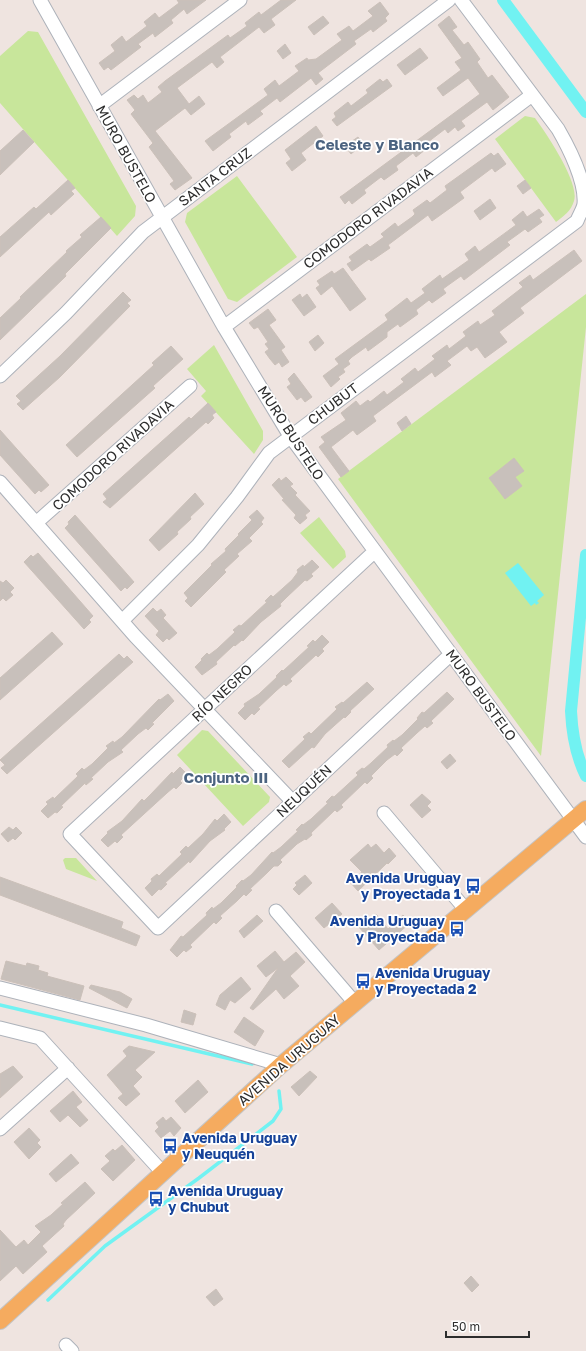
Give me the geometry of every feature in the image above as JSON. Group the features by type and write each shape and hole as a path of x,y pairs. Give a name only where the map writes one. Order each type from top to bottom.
{"main road":[{"name":"AVENIDA URUGUAY","path":"0,1321 281,1065 586,809"}],"street":[{"path":"99,106 240,0"},
{"name":"SANTA CRUZ","path":"0,376 71,308 143,232 162,216 449,0"},
{"path":"461,0 532,95"},
{"name":"MURO BUSTELO","path":"42,1 99,106 224,327 290,436 586,837"},
{"name":"CHUBUT","path":"122,621 198,545 238,497 269,453 577,221 584,204 585,192 583,182 566,143 532,95"},
{"name":"COMODORO RIVADAVIA","path":"224,327 532,95"},
{"name":"COMODORO RIVADAVIA","path":"36,523 190,386"},
{"path":"0,482 122,621 293,802"},
{"name":"RÍO NEGRO","path":"158,928 70,834 375,551"},
{"name":"NEUQUÉN","path":"158,928 451,654"},
{"path":"384,813 466,910"},
{"path":"276,910 355,1003"},
{"path":"0,988 146,1025 281,1065"},
{"path":"0,1028 40,1038 163,1173"},
{"path":"0,1129 68,1068"}],"green space":[{"path":"28,31 38,32 136,206 135,216 117,236 0,103 0,56"},
{"path":"525,116 535,118 540,125 561,158 572,183 574,193 573,205 567,213 556,222 495,139"},
{"path":"237,176 297,257 237,302 228,299 185,222 187,213"},
{"path":"586,294 586,327 541,756 338,479"},
{"path":"214,345 263,431 263,440 254,454 201,396 206,391 187,369"},
{"path":"319,517 345,551 346,557 333,569 300,533"},
{"path":"202,730 208,731 270,797 269,802 243,826 177,755"},
{"path":"65,858 76,858 97,881 66,869 63,860"}],"water":[{"path":"518,563 544,595 537,601 539,603 536,605 535,603 531,606 505,573"}],"building":[{"path":"177,0 206,0 187,14 184,9 171,20 173,23 155,37 153,33 138,44 141,47 111,70 108,67 104,70 99,63 115,51 111,45 122,36 126,42 147,26 144,22 155,13 159,18 179,3"},
{"path":"281,0 296,0 271,19 275,25 264,33 259,27 220,57 224,62 217,68 212,62 177,88 189,104 199,96 205,104 191,115 185,108 155,131 192,178 175,190 170,184 174,181 149,147 153,143 131,114 135,110 127,100 134,95 138,99 143,95 148,103 162,92 158,87 165,81 228,35 230,38 247,26 245,23 259,12 261,15"},
{"path":"380,2 389,14 385,18 387,21 373,32 371,29 354,41 356,44 318,73 323,79 316,85 311,78 280,102 277,98 260,111 263,114 248,125 246,121 229,134 231,137 213,151 205,141 268,95 264,89 275,80 279,86 299,71 295,66 307,58 308,60 316,59 342,40 337,34 349,26 353,31 373,16 368,11"},
{"path":"323,16 329,23 314,35 308,27"},
{"path":"449,16 457,27 452,30 464,45 468,42 480,59 477,62 488,78 492,75 509,97 493,110 487,102 461,121 465,126 458,131 455,127 448,133 445,129 428,142 430,146 416,157 413,153 396,166 398,170 384,180 381,177 364,190 366,193 352,204 349,200 345,204 340,197 480,94 468,78 443,96 437,88 461,70 455,62 462,58 438,25"},
{"path":"285,44 291,53 283,59 277,51"},
{"path":"420,48 428,58 405,75 397,65"},
{"path":"380,79 383,82 387,79 392,86 337,126 332,120 336,117 334,113 348,102 351,106 368,93 366,90"},
{"path":"316,126 323,136 301,153 306,160 292,171 286,163 291,159 285,150"},
{"path":"23,130 34,142 0,175 0,151"},
{"path":"358,137 363,144 351,154 345,146"},
{"path":"491,153 494,156 498,153 506,164 495,172 492,168 460,192 464,198 432,221 428,215 388,245 390,248 371,261 369,259 352,271 347,264 352,261 349,257 367,244 370,247 384,237 381,234 395,223 398,227 412,217 415,214 413,210 427,200 430,203 447,190 445,186"},
{"path":"68,180 75,188 71,191 74,194 51,215 49,212 0,257 0,237 34,207 36,209"},
{"path":"525,180 531,188 523,194 517,186"},
{"path":"490,199 496,208 480,220 474,211"},
{"path":"539,209 544,215 539,218 542,222 528,232 525,229 507,242 510,245 464,280 461,276 447,286 443,289 446,293 432,303 429,300 416,310 418,314 400,327 398,324 387,332 387,337 368,351 366,347 352,357 348,361 350,364 343,369 345,372 338,377 340,379 331,387 323,376 339,364 335,359 388,320 385,315 407,298 411,303 425,293 422,289 440,275 442,279 469,260 465,254 475,246 479,252 516,225 512,220 523,211 527,217"},
{"path":"101,217 111,228 65,274 66,276 0,340 0,318 67,252 66,251 82,237 80,235"},
{"path":"574,250 582,261 520,308 524,313 499,332 507,342 485,358 477,347 471,351 467,346 447,361 451,365 435,377 432,372 373,416 376,421 357,435 353,430 331,447 349,471 341,477 319,447 325,442 321,437 346,420 341,413 356,401 360,406 368,400 370,402 384,391 387,395 404,382 401,379 415,368 418,372 435,359 432,356 447,345 449,349 466,336 463,332 478,321 480,325 495,315 492,311 523,287 519,283 530,275 533,280"},
{"path":"343,268 366,299 350,311 332,286 321,295 316,288 320,285 317,281 332,271 334,274"},
{"path":"123,292 131,300 127,303 130,306 60,377 23,410 17,404 21,401 16,396 60,356"},
{"path":"300,294 302,298 307,294 316,307 304,316 292,300"},
{"path":"268,309 276,320 269,325 285,347 281,350 289,362 282,367 279,362 275,365 265,352 269,349 265,344 268,342 258,327 254,329 249,323"},
{"path":"318,335 324,343 315,351 309,342"},
{"path":"171,346 183,359 153,386 155,388 77,457 66,445 154,365 152,363"},
{"path":"294,373 312,397 305,402 301,397 297,400 287,387 291,384 288,379"},
{"path":"208,403 216,412 212,415 214,418 208,424 206,422 110,508 103,502 107,499 103,494 189,417 191,419"},
{"path":"406,416 411,424 402,431 397,423"},
{"path":"0,430 49,485 41,492 39,490 35,494 0,455"},
{"path":"514,458 524,471 515,477 522,486 505,499 489,478"},
{"path":"286,477 293,484 290,486 297,493 295,495 310,511 305,515 307,518 300,524 294,518 296,515 282,500 284,499 272,485 279,478 281,481"},
{"path":"195,493 204,504 177,532 178,534 159,551 149,540"},
{"path":"257,510 264,518 261,522 263,524 249,538 252,541 237,554 239,556 224,570 226,572 191,607 185,601 188,598 184,593 212,565 211,564 226,551 225,549 252,520 249,517"},
{"path":"75,515 134,582 127,589 125,587 121,591 65,528 69,524 68,522"},
{"path":"38,553 93,616 89,620 91,622 84,629 24,562 31,555 33,557"},
{"path":"312,560 319,567 311,574 313,576 307,581 305,580 280,604 281,606 261,622 243,641 242,640 235,646 234,645 216,662 217,664 202,675 195,667 202,660 201,659 207,653 209,655 217,649 235,632 233,630 239,625 241,626 267,602 265,601 271,595 273,597 292,580 298,572 297,570 303,565 304,567"},
{"path":"6,580 14,588 10,592 13,595 6,601 3,598 0,601 0,581 3,583"},
{"path":"153,608 157,612 161,609 166,615 163,618 177,633 169,640 167,638 163,642 156,635 159,631 145,616"},
{"path":"52,632 63,644 0,700 0,678"},
{"path":"322,635 329,642 322,649 324,651 318,657 316,655 290,679 292,681 286,686 284,684 258,708 260,709 254,715 252,713 245,720 238,713 245,706 244,704 259,694 277,677 276,676 282,670 283,671 309,647 307,646 313,640 315,642"},
{"path":"119,654 124,659 127,656 133,662 7,774 1,768 5,765 0,760"},
{"path":"367,682 374,689 350,711 351,712 345,718 344,717 325,734 314,748 312,747 289,768 282,761 305,739 303,737 309,732 311,734 337,709 335,707 342,702 343,703"},
{"path":"447,692 454,699 431,721 433,723 427,728 425,726 417,733 401,748 403,750 397,756 395,754 387,760 371,776 373,778 367,784 365,782 341,805 343,807 337,812 335,810 311,833 312,835 306,840 305,839 297,844 280,860 282,862 278,866 274,866 250,889 252,890 246,896 244,894 220,916 222,918 216,924 214,922 190,945 192,947 186,952 184,950 177,957 170,950 181,936 183,937 207,915 206,913 212,907 213,909 221,903 242,880 243,881 251,875 272,852 273,853 281,847 298,831 296,830 302,824 303,825 311,819 328,803 326,802 332,796 334,797 358,775 356,773 371,763 388,747 387,745 402,735 418,719 417,718 422,712 424,713"},
{"path":"168,694 174,701 152,723 154,724 148,730 146,728 138,734 121,750 123,752 108,762 91,778 93,779 86,785 85,783 61,806 63,807 57,813 55,812 48,818 41,811 48,804 46,802 53,797 54,799 78,776 76,774 82,768 84,770 92,764 108,748 106,746 113,741 114,743 122,737 159,699 160,700"},
{"path":"450,754 456,761 447,769 441,762"},
{"path":"180,767 187,774 180,781 182,783 176,789 174,787 121,835 123,837 117,843 115,841 108,847 101,840 108,833 107,832 122,821 142,799 144,801 172,772 173,774"},
{"path":"422,794 431,802 427,806 431,810 422,818 410,805"},
{"path":"224,814 231,822 224,829 225,830 210,841 190,863 189,861 165,883 167,884 161,890 159,889 152,896 145,888 152,881 151,879 157,874 159,876 182,854 180,852 186,846 188,848 203,834 215,819 217,821"},
{"path":"9,827 13,830 16,827 22,833 15,840 13,838 8,842 1,834"},
{"path":"368,844 371,848 376,844 384,853 389,848 396,856 358,891 350,882 362,872 350,860"},
{"path":"305,875 312,883 299,895 293,889 297,885 295,883"},
{"path":"0,877 123,922 121,928 140,936 136,946 0,895"},
{"path":"332,903 342,914 324,928 315,918"},
{"path":"376,914 388,929 403,915 410,923 379,950 358,926 365,920 367,922"},
{"path":"257,915 263,921 244,938 239,931"},
{"path":"275,951 284,962 296,952 305,962 290,976 299,986 284,999 276,989 253,1010 250,1008 278,968 266,977 257,966"},
{"path":"6,961 26,966 27,963 39,966 38,970 48,973 47,976 84,986 80,1000 1,979"},
{"path":"241,977 251,989 235,1003 230,1000 225,1010 216,1005 220,995"},
{"path":"91,985 120,992 132,999 127,1008 89,988"},
{"path":"184,1010 196,1014 193,1025 181,1022"},
{"path":"244,1017 264,1031 255,1046 234,1032"},
{"path":"129,1046 155,1052 135,1070 142,1077 133,1086 140,1094 126,1106 118,1098 123,1094 107,1075 127,1056 123,1051"},
{"path":"13,1066 23,1077 0,1098 0,1074"},
{"path":"310,1071 317,1077 299,1096 291,1087"},
{"path":"198,1080 208,1092 185,1113 175,1101"},
{"path":"73,1091 82,1102 76,1107 88,1120 80,1127 68,1115 60,1122 50,1111"},
{"path":"163,1117 166,1121 171,1117 181,1128 174,1136 170,1131 161,1138 155,1131 159,1127 156,1123"},
{"path":"29,1128 40,1140 37,1143 41,1147 29,1159 14,1142"},
{"path":"122,1145 135,1160 113,1181 101,1169 110,1161 105,1156 113,1149 115,1151"},
{"path":"71,1154 79,1163 56,1182 49,1174"},
{"path":"85,1182 95,1193 66,1220 63,1224 64,1226 42,1246 47,1252 23,1274 16,1266 0,1281 0,1230 16,1247 24,1240 28,1245 41,1232 35,1226 51,1215 63,1204 61,1203"},
{"path":"471,1276 479,1285 472,1292 464,1283"},
{"path":"216,1289 223,1299 214,1306 206,1297"}],"waterway":[{"path":"503,0 586,112"},
{"path":"586,555 571,711 575,744 586,776"},
{"path":"0,1005 252,1064"},
{"path":"48,1300 105,1246 199,1178 273,1121 281,1109 279,1091"}],"place":[{"name":"Avenida Uruguay y Proyectada 1","path":"473,886"},
{"name":"Avenida Uruguay y Proyectada","path":"457,929"},
{"name":"Avenida Uruguay y Proyectada 2","path":"363,981"},
{"name":"Avenida Uruguay y Neuquén","path":"170,1146"},
{"name":"Avenida Uruguay y Chubut","path":"156,1199"}],"district":[{"name":"Celeste y Blanco","path":"377,145"},
{"name":"Conjunto III","path":"226,778"}]}
